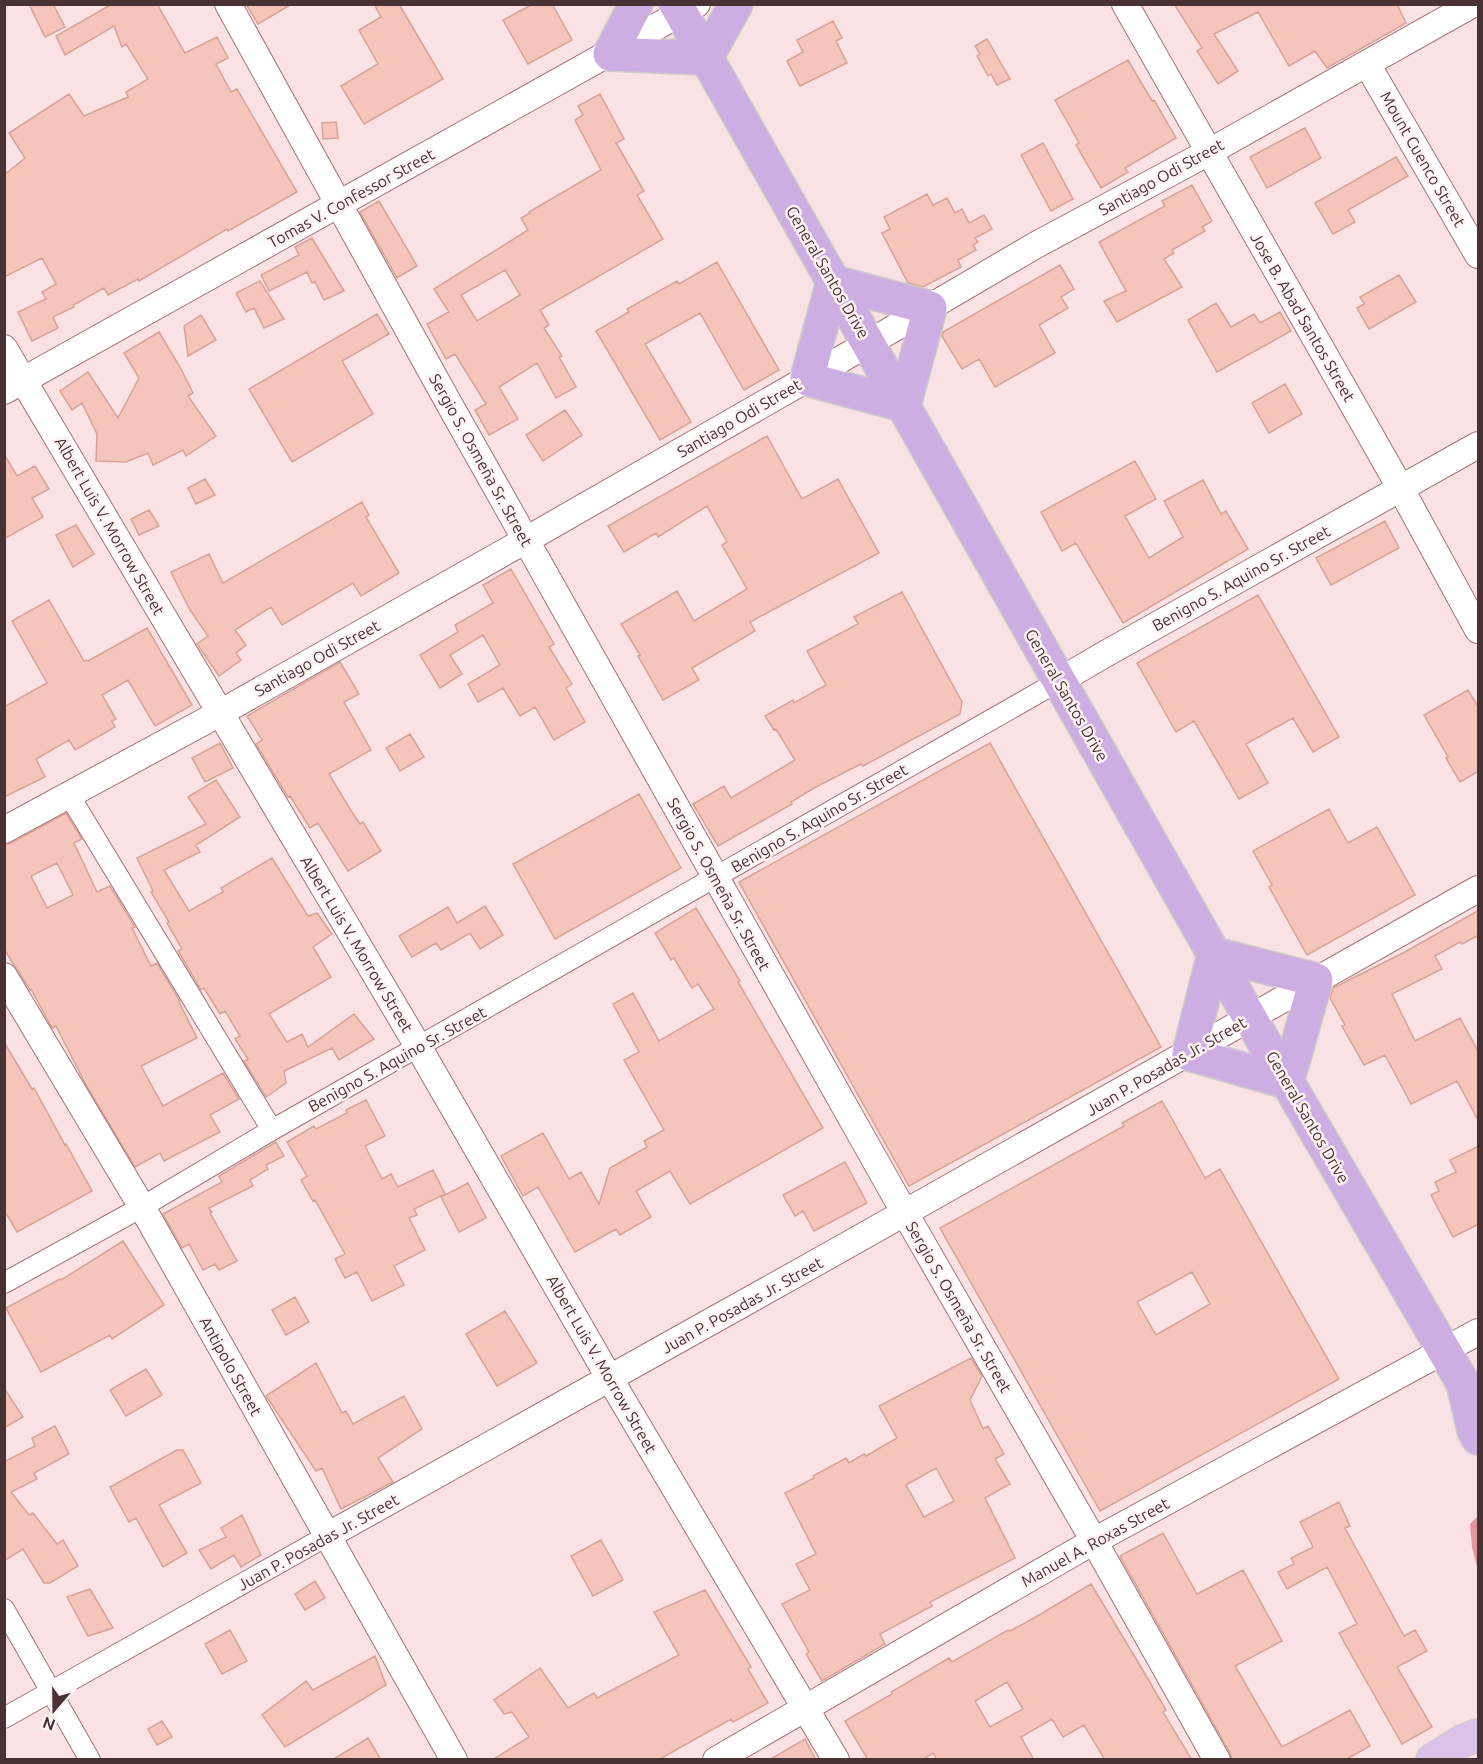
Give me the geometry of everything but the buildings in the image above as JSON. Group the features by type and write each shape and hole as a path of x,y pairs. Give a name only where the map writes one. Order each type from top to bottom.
{"highway":[{"path":"636,4 610,54 706,58 736,4"},
{"name":"General Santos Drive","path":"685,8 706,58 904,405 939,471 1250,1018 1445,1352 1471,1392 1474,1430 1479,1438"},
{"path":"833,282 930,308 904,405 807,379 833,282"},
{"path":"1214,954 1316,980 1287,1082 1189,1054 1214,954"}],"main road":[{"path":"1432,1760 1473,1733"}],"street":[{"name":"Sergio S. Osmeña Sr. Street","path":"228,4 338,205 905,1214 1094,1541 1217,1760"},
{"name":"Jose B. Abad Santos Street","path":"1125,4 1479,630"},
{"name":"Santiago Odi Street","path":"4,830 220,713 526,540 1036,245 1209,152 1473,4"},
{"name":"Tomas V. Confessor Street","path":"14,386 610,54 685,8"},
{"name":"Mount Cuenco Street","path":"1367,63 1479,255"},
{"name":"Albert Luis V. Morrow Street","path":"4,348 14,386 220,713 836,1760"},
{"name":"Benigno S. Aquino Sr. Street","path":"4,1283 142,1207 272,1130 1118,647 1479,445"},
{"path":"69,795 272,1130"},
{"name":"Juan P. Posadas Jr. Street","path":"4,1718 905,1214 1479,889"},
{"name":"Antipolo Street","path":"4,976 142,1207 454,1760"},
{"name":"Manuel A. Roxas Street","path":"716,1760 1094,1541 1479,1332"},
{"path":"4,1609 90,1760"}],"shaded area":[{"path":"1478,1516 1478,1571 1472,1547 1470,1524"}]}
